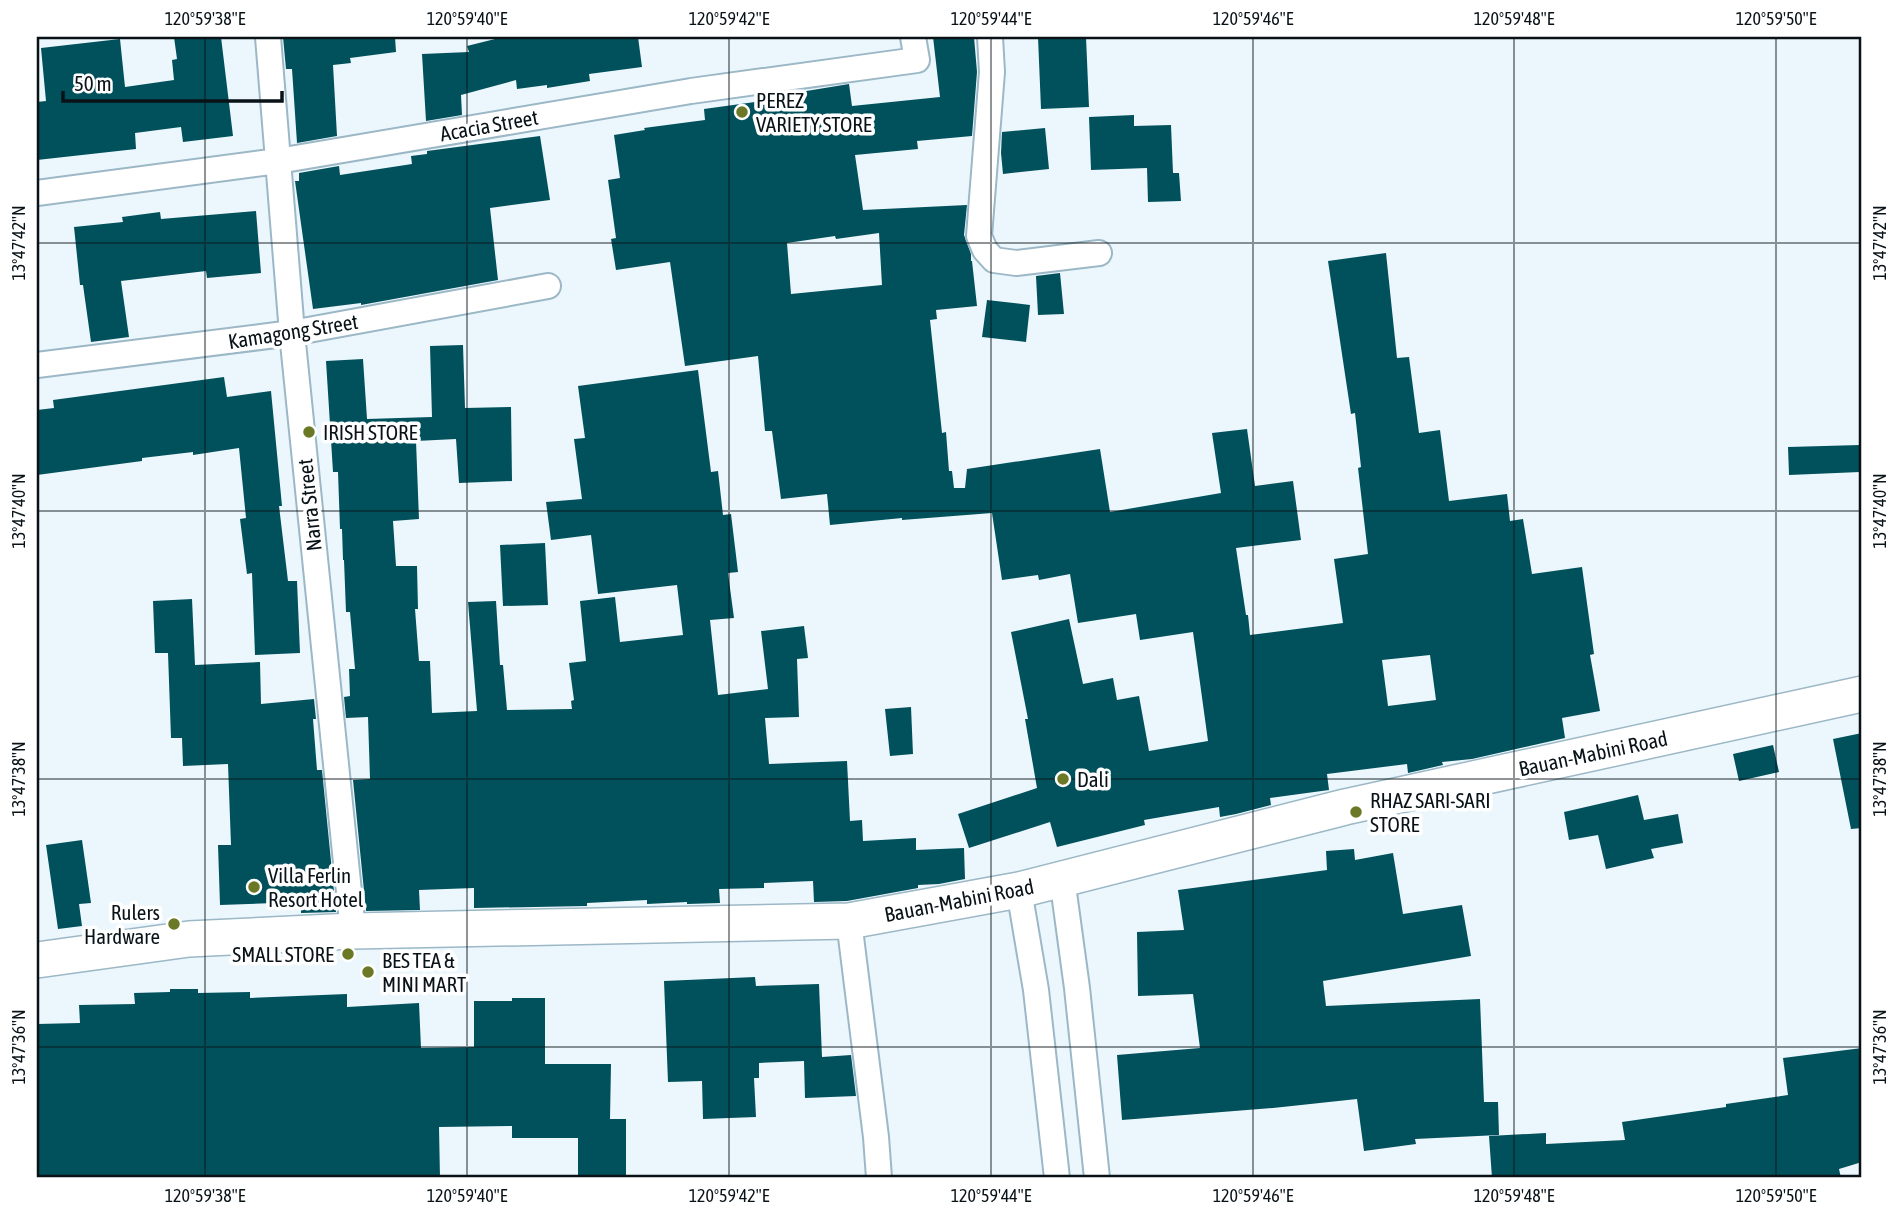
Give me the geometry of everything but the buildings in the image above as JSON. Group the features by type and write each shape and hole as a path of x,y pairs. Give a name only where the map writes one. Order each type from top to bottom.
{"main road":[{"name":"Bauan-Mabini Road","path":"37,960 189,939 353,931 849,921 1019,890 1345,807 1862,694"}],"street":[{"name":"Narra Street","path":"268,37 292,333 353,931"},
{"name":"Acacia Street","path":"37,193 278,161 691,91 917,60 913,37"},
{"path":"990,37 992,72 979,236 985,250 994,260 1016,263 1099,253"},
{"name":"Kamagong Street","path":"37,365 292,333 548,286"},
{"path":"1062,878 1077,988 1097,1178"},
{"path":"1019,890 1036,990 1057,1178"},
{"path":"849,921 879,1178"}],"place":[{"name":"PEREZ VARIETY STORE","path":"742,112"},
{"name":"IRISH STORE","path":"309,432"},
{"name":"Dali","path":"1063,779"},
{"name":"RHAZ SARI-SARI STORE","path":"1356,812"},
{"name":"Villa Ferlin Resort Hotel","path":"254,887"},
{"name":"Rulers Hardware","path":"174,924"},
{"name":"SMALL STORE","path":"348,954"},
{"name":"BES TEA & MINI MART","path":"368,972"}]}
